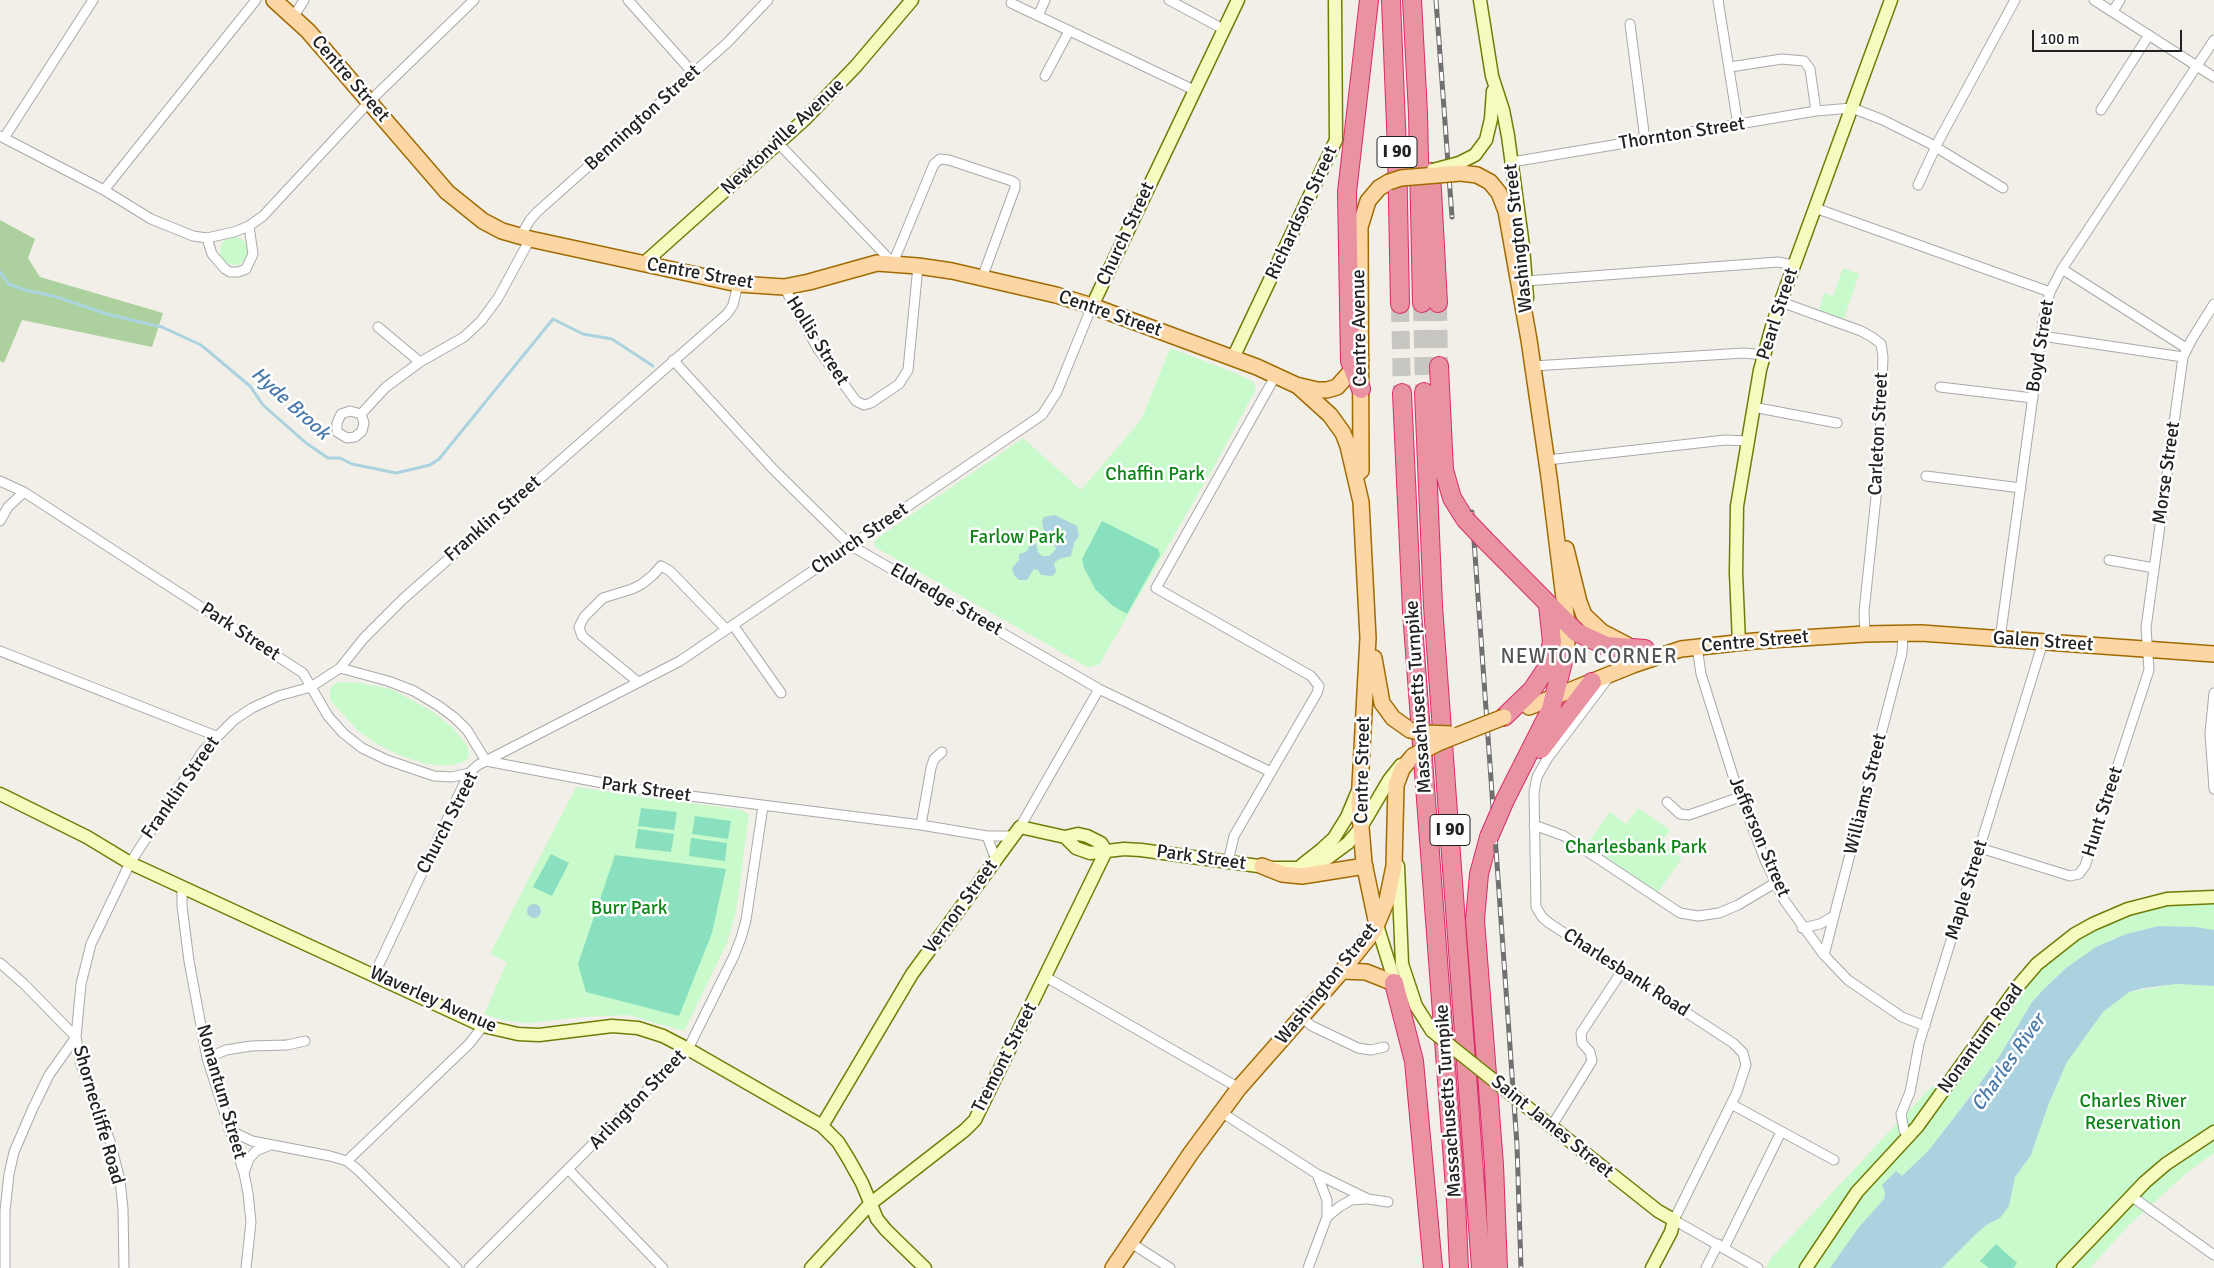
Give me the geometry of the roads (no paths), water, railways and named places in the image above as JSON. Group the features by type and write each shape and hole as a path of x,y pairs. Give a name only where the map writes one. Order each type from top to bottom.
{"highway":[{"path":"1361,389 1357,364 1350,361 1347,192 1369,0"},
{"name":"I 90","path":"1391,0 1397,140 1400,304"},
{"name":"I 90","path":"1412,0 1430,303"},
{"path":"1440,366 1444,470 1454,503 1465,519 1548,605 1582,636 1600,644 1644,649"},
{"name":"Massachusetts Turnpike","path":"1424,392 1433,606 1477,1189 1481,1268"},
{"name":"Massachusetts Turnpike","path":"1402,393 1411,593 1456,1201 1459,1268"},
{"path":"1504,717 1532,690 1542,677 1548,663 1552,636 1548,605"},
{"path":"1498,1268 1494,1165 1476,920 1479,874 1489,837 1505,800 1543,728 1555,697 1564,658"},
{"path":"1516,778 1592,682"},
{"path":"1394,983 1414,1060 1433,1268"}],"main road":[{"name":"Centre Street","path":"274,0 294,16 370,101 447,192 483,221 502,231 525,238 738,284 784,287 877,263 952,270 1056,295 1092,306 1233,358 1296,384 1317,390 1331,389 1342,383 1357,364"},
{"name":"Centre Avenue","path":"1357,364 1360,227 1368,201 1379,188 1388,182 1460,168 1487,180 1502,199 1506,211 1528,336"},
{"name":"Washington Street","path":"1114,1268 1191,1152 1239,1088 1342,971 1368,940 1377,925 1390,887 1396,841 1396,785 1402,769 1412,756 1458,734 1529,707 1542,698 1552,687 1564,658 1567,623 1550,478 1528,336"},
{"name":"Centre Street","path":"1296,384 1330,415 1343,433 1348,446 1361,502 1367,614 1366,677 1359,788 1360,829 1365,866 1377,925"},
{"name":"Centre Avenue","path":"1361,389 1361,502"},
{"name":"Washington Street","path":"1550,478 1577,595 1583,612 1592,624 1609,638 1624,644 1644,649 1681,649"},
{"name":"Centre Street","path":"1367,614 1380,699 1393,718 1410,730 1424,734 1458,734"},
{"name":"Centre Street","path":"1529,707 1681,649 1868,633"},
{"name":"Galen Street","path":"1868,633 1903,633 2214,654"},
{"path":"1262,866 1282,874 1302,876 1365,866"},
{"path":"1342,971 1366,972 1394,983"}],"street":[{"path":"93,0 2,137 104,190 151,219 193,236 207,238 234,232 249,226 263,216 370,101 474,0"},
{"path":"104,190 256,0"},
{"path":"294,16 304,0"},
{"path":"628,0 693,73"},
{"name":"Bennington Street","path":"361,414 386,387 420,362 464,337 481,321 498,298 525,238 530,220 537,212 728,42 768,0"},
{"name":"Newtonville Avenue","path":"643,264 779,144 835,90 912,0"},
{"path":"1038,16 1045,0"},
{"path":"1169,0 1224,29"},
{"name":"Church Street","path":"374,975 469,773 486,761 680,661 1042,415 1057,392 1092,306 1238,0"},
{"name":"Richardson Street","path":"1233,358 1335,144 1338,124 1335,0"},
{"name":"Washington Street","path":"1480,0 1492,76 1502,110 1512,162 1526,281 1528,336"},
{"path":"1718,0 1738,125"},
{"name":"Pearl Street","path":"1739,643 1736,523 1747,441 1763,355 1780,302 1891,0"},
{"path":"1918,185 1936,147 2015,0"},
{"path":"2094,0 2214,77"},
{"path":"2114,12 2120,0"},
{"path":"1012,3 1194,90"},
{"path":"1630,24 1645,140"},
{"path":"1046,76 1069,31"},
{"path":"2101,110 2149,35"},
{"name":"Boyd Street","path":"2000,639 2033,398 2050,292 2062,270 2214,40"},
{"path":"1730,67 1782,59 1804,61 1810,69 1816,111"},
{"name":"Centre Avenue","path":"1460,168 1480,150 1488,135 1492,109 1492,76"},
{"path":"1852,108 1883,120 1936,147 2003,188"},
{"name":"Thornton Street","path":"1512,162 1816,111 1852,108"},
{"path":"779,144 893,263 934,164 940,159 949,160 1012,180 1015,183 982,278"},
{"path":"1815,208 2050,292"},
{"path":"207,238 212,254 225,269 230,272 238,272 246,269 253,254 249,226"},
{"path":"1526,281 1778,262 1794,265"},
{"name":"Hollis Street","path":"784,287 818,350 856,401 864,405 871,403 899,384 908,370 918,266"},
{"path":"2062,270 2185,353"},
{"name":"Franklin Street","path":"76,1038 81,984 92,944 130,863 190,768 216,736 234,720 264,701 311,687 340,668 364,638 402,599 727,314 733,305 738,284"},
{"name":"Carleton Street","path":"1780,302 1860,331 1881,344 1884,357 1879,468 1864,612 1868,633"},
{"name":"Morse Street","path":"2146,650 2146,628 2185,353 2214,304"},
{"path":"378,327 420,362"},
{"path":"2042,336 2185,353"},
{"path":"1533,366 1744,353 1763,355"},
{"name":"Eldredge Street","path":"673,360 773,469 850,545 1099,689 1271,772"},
{"path":"1228,862 1234,836 1317,693 1317,682 1156,588 1276,375"},
{"path":"1940,387 2033,398"},
{"path":"1753,407 1836,423"},
{"path":"1547,460 1725,440 1747,441"},
{"path":"1926,476 2021,488"},
{"name":"Park Street","path":"0,481 24,492 298,670 303,674 328,716 362,748 387,760 434,776 452,776 469,773"},
{"path":"0,521 8,508 24,492"},
{"path":"2109,560 2154,568"},
{"path":"638,682 582,636 579,626 584,617 603,598 642,584 661,566 670,571 730,627 782,693"},
{"name":"Williams Street","path":"1824,955 1902,653 1903,633"},
{"name":"Maple Street","path":"1908,1137 1904,1130 1901,1114 1910,1092 1916,1057 2043,642"},
{"name":"Jefferson Street","path":"1697,647 1701,674 1714,719 1740,798 1775,884 1802,928 1848,980 1862,992 1902,1017 1925,1026"},
{"name":"Hunt Street","path":"1980,848 2070,876 2079,874 2086,866 2149,670 2146,650"},
{"path":"0,651 216,736"},
{"path":"340,668 388,681 414,691 439,706 467,730 486,761"},
{"name":"Charlesbank Road","path":"1612,674 1539,773 1534,787 1534,897 1540,914 1549,923 1733,1043 1743,1053 1746,1065 1732,1104 1654,1264"},
{"name":"Vernon Street","path":"822,1126 903,987 1016,832 1099,689"},
{"path":"2214,693 2210,733 2214,789"},
{"path":"921,825 931,768 934,759 942,752"},
{"name":"Park Street","path":"486,761 635,790 921,825 987,836 1016,832 1065,837 1076,848 1090,854 1124,849 1154,851 1228,862 1296,868 1313,865 1331,857 1348,843 1360,829 1393,773 1412,756"},
{"path":"1296,868 1334,838 1350,810 1359,788"},
{"name":"Waverley Avenue","path":"0,794 87,837 130,863 483,1026 501,1031 539,1035 612,1026 638,1028 663,1036 822,1126 838,1142 848,1158 862,1183 870,1204 886,1230 925,1268"},
{"path":"1667,802 1680,814 1689,815 1740,798"},
{"name":"Arlington Street","path":"469,1268 688,1049 734,956 746,920 763,806"},
{"path":"1534,825 1564,836 1680,913 1698,916 1719,912 1738,905 1775,884"},
{"path":"987,836 996,860"},
{"name":"Saint James Street","path":"1396,841 1402,964 1418,1010 1432,1031"},
{"name":"Tremont Street","path":"810,1268 870,1204 965,1130 975,1120 1106,851"},
{"name":"Nonantum Street","path":"182,887 182,906 189,960 207,1058 244,1173 251,1222 247,1268"},
{"name":"Nonantum Road","path":"1806,1268 1856,1192 1908,1137 2019,985 2037,964 2058,946 2093,924 2128,909 2167,899 2214,897"},
{"path":"1802,928 1820,924 1834,916"},
{"name":"Saint James Street","path":"1377,925 1394,983 1410,1012 1551,1127 1652,1206 1674,1220"},
{"name":"Shornecliffe Road","path":"0,963 24,984 76,1038 81,1065 110,1141 120,1180 123,1209 124,1268"},
{"path":"1551,1127 1592,1061 1590,1052 1582,1043 1582,1033 1622,971"},
{"path":"1046,977 1239,1088"},
{"path":"1302,1018 1312,1026 1358,1048 1371,1050 1384,1047"},
{"path":"347,1161 469,1044 483,1026"},
{"path":"5,1268 5,1211 9,1174 14,1152 32,1108 49,1075 76,1038"},
{"path":"207,1058 226,1050 251,1046 287,1045 306,1040"},
{"path":"1732,1104 1834,1160"},
{"path":"1222,1112 1317,1174 1368,1199"},
{"path":"229,1130 252,1141 347,1161 457,1268"},
{"path":"1706,1268 1721,1246 1781,1132"},
{"path":"2071,1266 2131,1196 2166,1164 2214,1132"},
{"path":"244,1173 249,1159 256,1151 270,1145"},
{"path":"0,1169 9,1174"},
{"path":"569,1170 663,1268"},
{"path":"1308,1268 1327,1217 1327,1200 1317,1174"},
{"path":"2131,1196 2214,1255"},
{"path":"1327,1217 1351,1200 1368,1199 1388,1202"},
{"name":"Charlesbank Road","path":"1652,1206 1662,1226 1661,1244 1654,1264"},
{"path":"1674,1220 1758,1268"},
{"path":"1131,1243 1170,1268"}],"water":[{"path":"1055,515 1077,526 1079,536 1074,543 1071,556 1059,559 1054,563 1056,572 1052,576 1041,575 1038,570 1034,569 1027,580 1019,580 1014,575 1012,568 1019,560 1019,554 1026,552 1032,542 1036,544 1038,552 1042,556 1049,556 1056,549 1050,536 1044,532 1042,522 1044,517"},
{"path":"534,904 539,906 541,911 539,916 534,918 529,916 527,911 529,906"},
{"name":"Charles River","path":"2159,926 2196,927 2214,930 2214,986 2177,984 2144,988 2129,992 2103,1012 2067,1062 2049,1103 2031,1155 2015,1177 2009,1206 2000,1218 1978,1232 1942,1268 1830,1268 1859,1227 1884,1199 1885,1192 1882,1185 1896,1171 1902,1176 1929,1150 1999,1057 2032,1002 2043,990 2066,968 2096,947 2126,934"}],"waterway":[{"name":"Hyde Brook","path":"0,272 9,284 25,290 57,297 110,315 162,327 201,345 250,386 263,405 306,443 328,458 340,458 352,464 396,473 430,465 439,459 553,319 583,334 612,339 653,366"}],"tunnel":[{"path":"1422,303 1424,392"},
{"path":"1438,303 1439,366"},
{"path":"1400,304 1402,393"}],"railway":[{"path":"1436,0 1452,217"},
{"path":"1472,512 1517,1145 1521,1268"}],"district":[{"name":"NEWTON CORNER","path":"1589,657"}],"park label":[{"name":"Chaffin Park","path":"1155,475"},
{"name":"Farlow Park","path":"1017,538"},
{"name":"Charlesbank Park","path":"1636,848"},
{"name":"Burr Park","path":"629,909"},
{"name":"Charles River Reservation","path":"2133,1113"}]}
